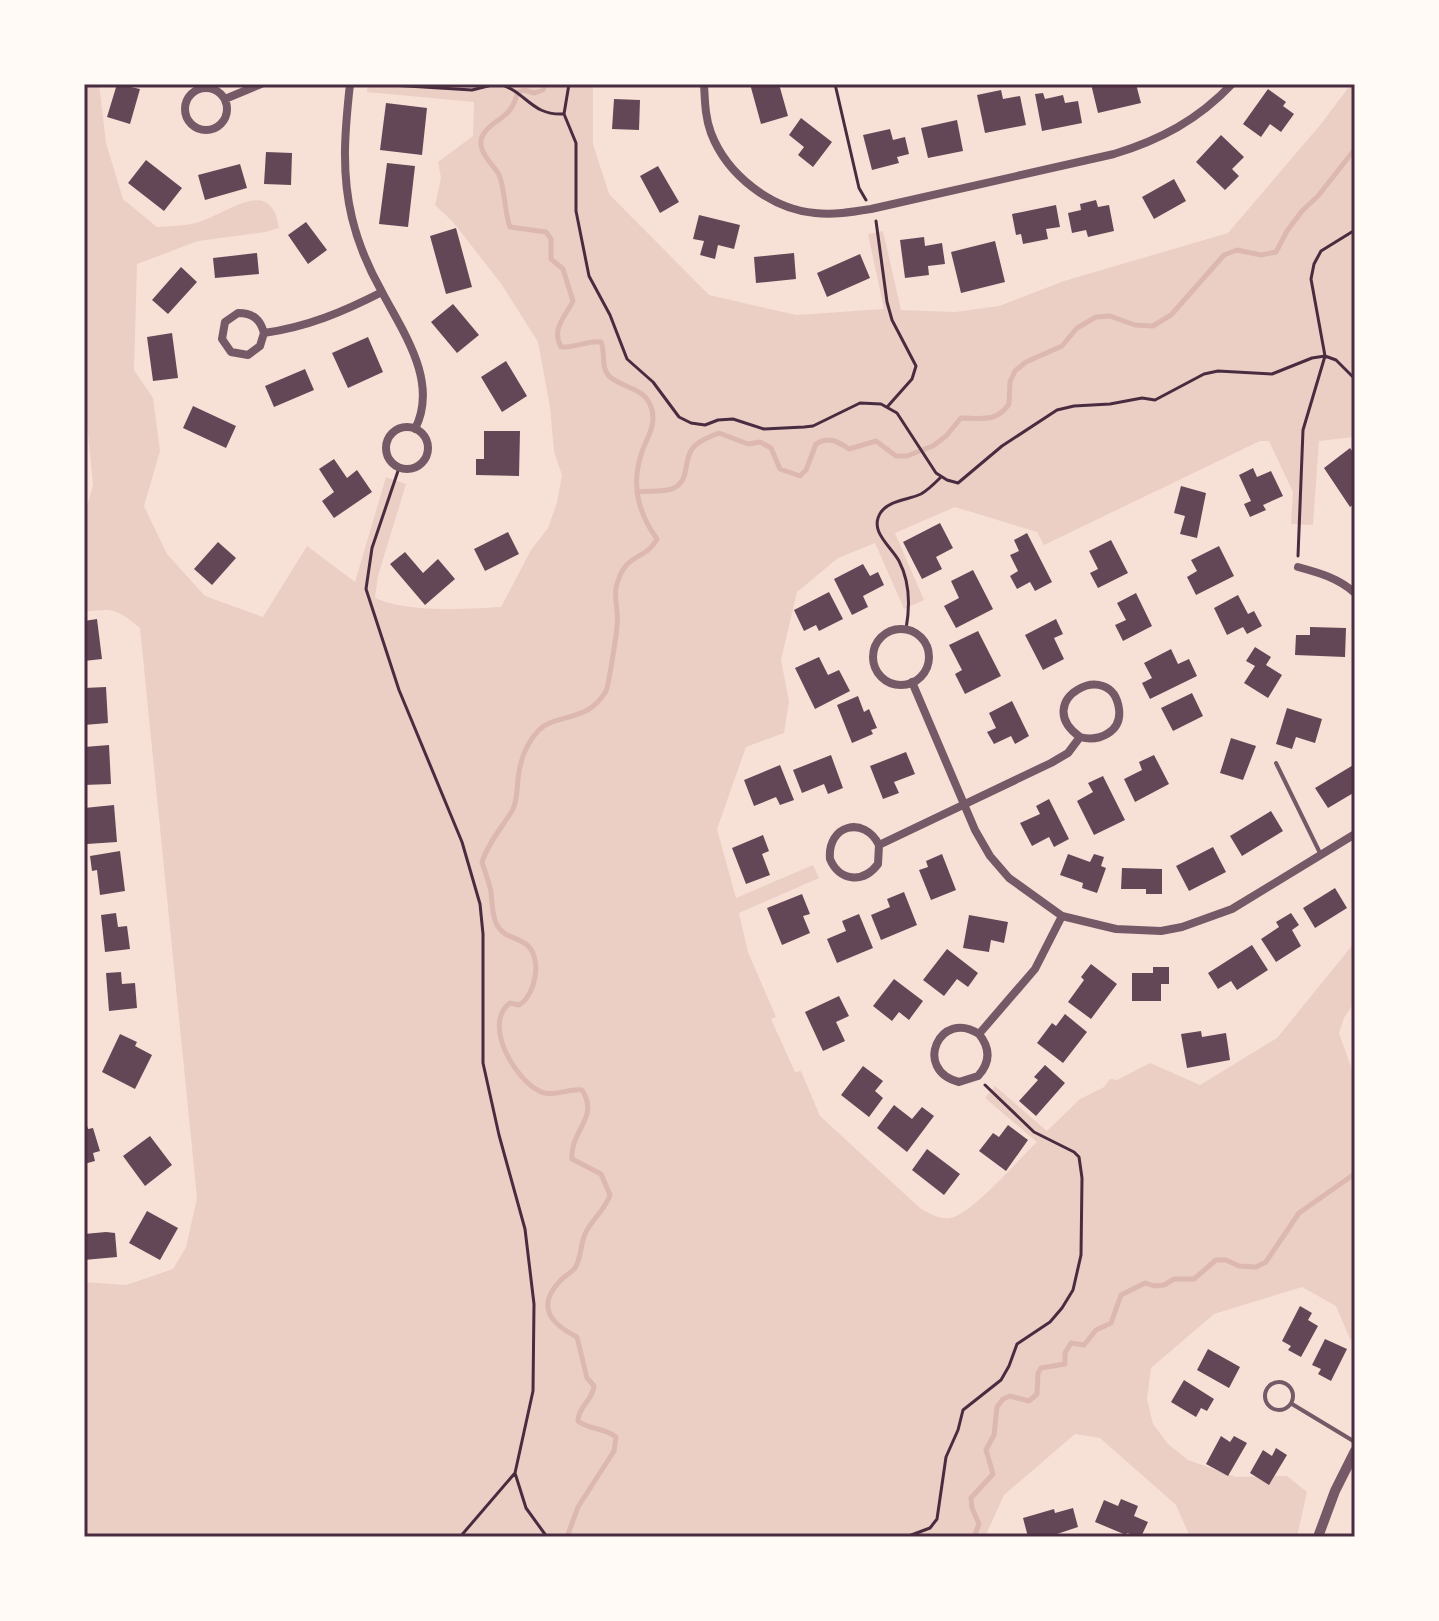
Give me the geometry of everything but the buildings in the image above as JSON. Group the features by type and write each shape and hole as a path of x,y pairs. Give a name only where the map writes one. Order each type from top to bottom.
{"street":[{"path":"225,99 261,84"},
{"path":"350,84 344,138 347,194 359,242 382,292 402,324 417,365 422,404 421,418 415,429"},
{"path":"704,84 705,115 711,135 739,177 792,208 837,214 1114,154 1145,144 1171,133 1196,116 1232,84"},
{"path":"199,89 219,92 225,99 228,113 215,129 197,129 186,117 188,99 199,89"},
{"path":"264,333 309,325 382,292"},
{"path":"238,313 254,316 261,323 264,333 260,346 248,355 231,352 222,339 225,322 238,313"},
{"path":"399,429 415,429 427,440 427,457 415,468 399,468 387,457 388,440 399,429"},
{"path":"1298,567 1334,578 1355,593"},
{"path":"906,629 923,640 928,651 925,670 912,682 901,684 883,678 876,669 873,658 875,645 890,631 906,629"},
{"path":"912,682 982,843 1009,878 1062,916 1116,929 1161,931 1182,927 1232,909 1355,834"},
{"path":"1086,685 1106,688 1119,706 1114,727 1098,738 1080,737 1066,722 1066,701 1071,693 1086,685"},
{"path":"879,845 1051,763 1068,753 1080,737"},
{"path":"848,828 868,830 879,845 878,864 866,875 855,879 846,877 833,866 830,859 832,840 848,828"},
{"path":"979,1034 1035,969 1062,916"},
{"path":"963,1027 979,1034 988,1051 984,1069 978,1076 959,1082 949,1079 937,1067 935,1045 948,1031 963,1027"},
{"path":"1318,1537 1335,1491 1355,1451"}],"lane":[{"path":"1276,763 1321,855"},
{"path":"1283,1382 1290,1387 1293,1394 1291,1404 1279,1410 1269,1405 1266,1393 1269,1386 1283,1382"},
{"path":"1291,1404 1355,1442"}],"path":[{"path":"375,84 472,90 497,84 511,88 543,112 564,114"},
{"path":"569,84 564,114 576,143 576,211 589,276 610,315 627,359 653,382 679,417 691,423 705,425 733,419 764,429 804,427 813,426 860,403 888,406 897,413 927,461 941,477 958,483 1002,446 1057,410 1142,398 1155,400 1204,374 1218,371 1272,374 1325,356 1336,360 1355,379"},
{"path":"835,84 859,188 877,225 892,320 916,366 912,379 888,406"},
{"path":"1298,567 1303,430 1325,356 1312,293 1314,264 1321,251 1355,230"},
{"path":"399,468 372,548 366,589 399,690 439,780 462,842 480,904 483,934 483,1063 525,1229 534,1304 533,1391 515,1473 460,1537"},
{"path":"906,629 909,598 905,580 900,562 879,533 877,523 881,512 889,505 920,494 941,477"},
{"path":"906,1537 930,1528 937,1519 946,1457 963,1410 1001,1380 1017,1344 1050,1322 1073,1290 1079,1274 1082,1178 1079,1157 1034,1132 978,1076"},
{"path":"515,1473 526,1508 547,1537"}],"shaded area":[{"path":"84,84 99,84 106,143 123,199 157,227 195,223 257,200 267,203 274,211 279,228 198,241 137,264 134,370 153,398 160,451 144,506 167,554 205,596 263,617 307,546 355,582 386,477 406,484 378,576 375,598 404,606 437,609 501,607 531,550 548,528 557,502 562,475 554,452 550,407 538,342 502,285 453,222 435,205 441,178 438,162 473,136 474,102 367,92 368,84 593,84 593,144 609,194 709,295 796,315 884,309 868,234 883,231 901,310 955,312 999,306 1064,281 1228,233 1351,84 1355,84 1355,437 1319,441 1313,525 1291,524 1293,492 1269,441 1260,441 1044,545 1037,532 955,507 895,533 924,600 904,609 875,543 838,558 797,592 781,660 789,701 784,733 746,747 717,829 736,898 813,865 819,878 739,913 748,952 776,1017 771,1019 795,1072 801,1071 820,1116 920,1208 942,1218 959,1215 970,1207 1037,1142 985,1098 995,1086 1047,1131 1080,1099 1104,1087 1110,1079 1117,1080 1150,1063 1200,1085 1277,1038 1355,942 1355,1001 1339,1033 1355,1078 1355,1337 1350,1339 1336,1306 1302,1287 1214,1314 1151,1368 1147,1399 1153,1424 1168,1444 1188,1460 1236,1477 1287,1476 1307,1492 1297,1537 1190,1537 1176,1505 1100,1438 1075,1434 1004,1495 985,1537 84,1537 84,1282 126,1285 173,1269 186,1247 197,1198 140,628 115,611 84,612 84,516 93,485 84,394"}],"waterway":[{"path":"545,84 543,90 534,93 518,92 510,110 485,131 481,145 500,178 510,227 546,232 551,239 551,259 563,269 573,301 558,329 561,347 601,342 604,365 610,377 640,393 649,403 653,421 639,464 637,486 645,519 657,539 647,551 629,562 620,576 616,588 617,630 606,691 590,708 554,721 534,735 522,759 514,806 482,862 496,923 506,934 526,944 536,966 533,985 525,1000 519,1005 510,1003 502,1012 499,1024 505,1050 520,1075 539,1091 549,1094 582,1090 588,1109 575,1140 572,1159 601,1174 610,1195 586,1232 575,1268 553,1289 549,1298 548,1306 554,1320 577,1337 587,1378 594,1386 578,1421 616,1437 614,1451 578,1507 567,1537"},
{"path":"637,492 666,490 679,485 692,449 719,433 748,444 760,442 771,448 780,469 800,476 806,470 816,444 825,440 849,449 876,441 896,456 907,456 933,446 961,418 988,418 999,414 1009,404 1010,382 1015,371 1026,362 1062,346 1077,328 1096,317 1110,316 1135,325 1153,326 1171,315 1224,255 1237,250 1261,255 1276,252 1302,211 1318,196 1355,149"},
{"path":"974,1537 979,1524 971,1498 993,1474 986,1450 994,1435 997,1407 1003,1399 1010,1396 1029,1401 1037,1394 1041,1368 1065,1364 1065,1353 1071,1343 1084,1345 1096,1330 1111,1323 1121,1295 1145,1283 1154,1286 1174,1279 1194,1279 1216,1260 1256,1267 1266,1262 1299,1213 1353,1175"}]}
